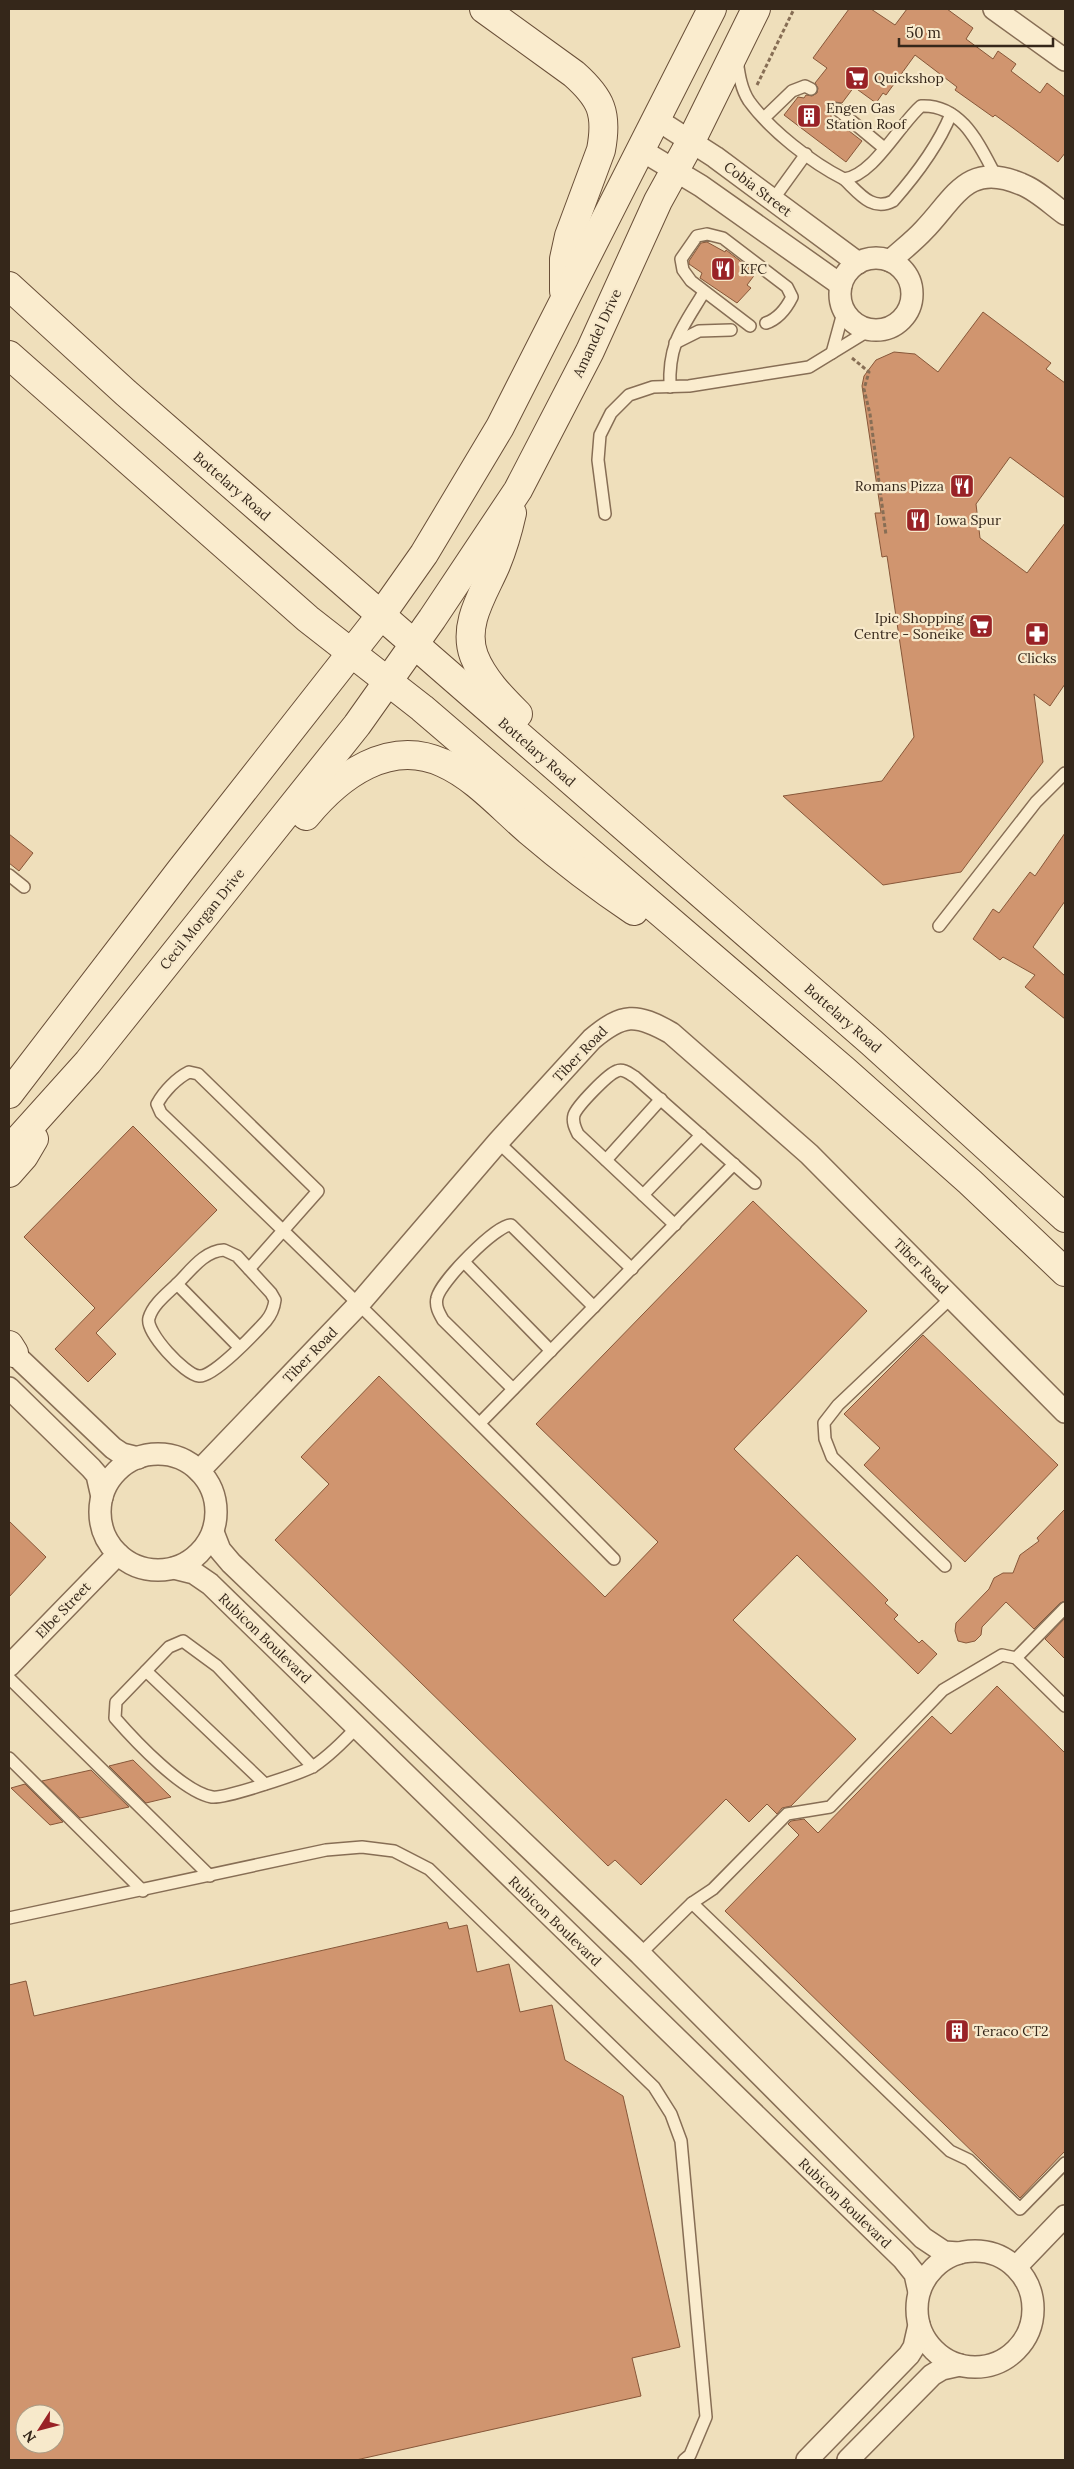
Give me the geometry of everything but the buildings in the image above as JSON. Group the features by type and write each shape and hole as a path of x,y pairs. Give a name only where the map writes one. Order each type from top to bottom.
{"main road":[{"path":"484,9 574,74 592,92 602,109 604,135 601,150 570,236 564,259 563,300"},
{"path":"9,1094 381,615 424,554 495,436 712,9"},
{"name":"Amandel Drive","path":"415,644 518,490 590,351 658,201 691,140 756,9"},
{"name":"Bottelary Road","path":"9,286 126,393 879,1049 1065,1218"},
{"path":"9,355 308,619 422,708 908,1126 1065,1272"},
{"path":"518,490 497,564 477,605 472,622 470,631 474,656 483,674 497,693 574,770 627,830"},
{"name":"Cecil Morgan Drive","path":"9,1150 61,1095 357,725 415,644"},
{"path":"124,1016 172,972 332,786 364,766 388,757 408,754 442,762 456,770 573,869 743,985"},
{"path":"9,1173 24,1156 61,1095"}],"street":[{"path":"994,9 1065,60"},
{"name":"Cobia Street","path":"656,119 691,140 858,263"},
{"path":"641,150 674,170 841,285"},
{"path":"890,261 925,229 946,202 963,186 985,177 1022,184 1065,214"},
{"path":"907,276 925,229"},
{"path":"879,258 890,261 900,267 907,276 912,298 909,309 893,326 871,329 860,326 850,318 844,309 840,297 841,285 845,276 858,263 879,258"},
{"name":"Tiber Road","path":"199,1471 359,1304 498,1142 592,1039 610,1024 631,1018 650,1021 671,1033 809,1154 1065,1412"},
{"path":"10,1349 109,1444 122,1454 138,1458"},
{"path":"9,1388 97,1475 102,1497"},
{"path":"160,1453 177,1456 199,1471 207,1480 214,1496 216,1514 213,1532 204,1548 190,1560 174,1568 147,1568 134,1565 118,1554 106,1537 100,1517 102,1497 110,1479 122,1466 138,1458 160,1453"},
{"path":"213,1532 225,1557 640,1954 923,2238 944,2252 960,2253 975,2251 991,2253 1016,2267 1028,2284 1033,2301 1033,2319 1027,2336 1017,2350 1003,2361 986,2366 960,2365 947,2361 926,2340 919,2324 917,2313 919,2292 926,2278 935,2267 960,2253"},
{"name":"Elbe Street","path":"9,1666 118,1554"},
{"name":"Rubicon Boulevard","path":"174,1568 194,1574 210,1584 903,2259 915,2274 919,2292"},
{"path":"1016,2267 1065,2216"},
{"path":"808,2460 909,2355 914,2347 919,2324"},
{"path":"848,2460 932,2375 960,2365"}],"lane":[{"path":"735,50 744,91 764,118 806,154 844,179 866,199 877,206 884,206 893,201 933,148 944,131 951,114"},
{"path":"764,118 792,91 805,86 810,89"},
{"path":"844,179 860,174 921,106 940,108 951,114 971,132 982,147 996,178"},
{"path":"838,109 884,148"},
{"path":"772,201 806,154"},
{"path":"750,326 704,292 686,276 681,259 684,251 697,236 714,235 723,238 790,292 792,297 785,309 778,317 766,324"},
{"path":"670,387 669,366 675,342 681,328 704,292"},
{"path":"832,353 844,309"},
{"path":"605,514 598,447 603,425 611,413 629,395 641,389 689,386 809,367 871,329"},
{"path":"675,342 698,331 731,330"},
{"path":"940,926 1036,802 1065,773"},
{"path":"9,875 24,887"},
{"path":"675,1225 578,1134 574,1124 576,1110 616,1071 623,1070 635,1077 755,1183"},
{"path":"249,1269 283,1230 318,1191 198,1074 189,1072 182,1076 161,1097 157,1104 160,1113 283,1230 359,1304 614,1558"},
{"path":"606,1160 661,1099"},
{"path":"643,1195 701,1135"},
{"path":"498,1142 632,1269"},
{"path":"480,1423 734,1164"},
{"path":"513,1389 443,1320 438,1312 436,1299 439,1290 496,1231 511,1226 594,1307"},
{"path":"224,1250 236,1256 276,1300 274,1308 266,1321 214,1371 200,1376 188,1370 171,1356 151,1331 148,1320 153,1308 177,1284 203,1258 215,1251 224,1250"},
{"path":"465,1263 551,1351"},
{"path":"177,1284 239,1347"},
{"path":"945,1566 832,1457 825,1438 824,1423 838,1405 952,1297"},
{"path":"1016,1658 1065,1608"},
{"path":"313,1767 217,1666 183,1641 169,1647 116,1702 115,1718 130,1736 188,1787 213,1798 266,1784 313,1767 357,1727"},
{"path":"640,1954 692,1903 713,1889 787,1814 830,1807 943,1690 1002,1655 1016,1658 1064,1704"},
{"path":"146,1671 266,1784"},
{"path":"9,1678 210,1876"},
{"path":"9,1758 143,1891"},
{"path":"9,1918 143,1891 326,1850 362,1847 394,1851 429,1869 654,2087 671,2114 681,2141 706,2417 690,2455 684,2460"},
{"path":"692,1903 950,2151 969,2160 1020,2209 1065,2163"}],"path":[{"path":"757,85 794,9"},
{"path":"850,356 870,372 864,389 870,414 886,535"}],"place":[{"name":"Quickshop","path":"857,78"},
{"name":"Engen Gas Station Roof","path":"809,116"},
{"name":"KFC","path":"723,269"},
{"name":"Romans Pizza","path":"962,486"},
{"name":"Iowa Spur","path":"918,520"},
{"name":"Ipic Shopping Centre - Soneike","path":"981,626"},
{"name":"Clicks","path":"1037,634"},
{"name":"Teraco CT2","path":"957,2031"}]}
